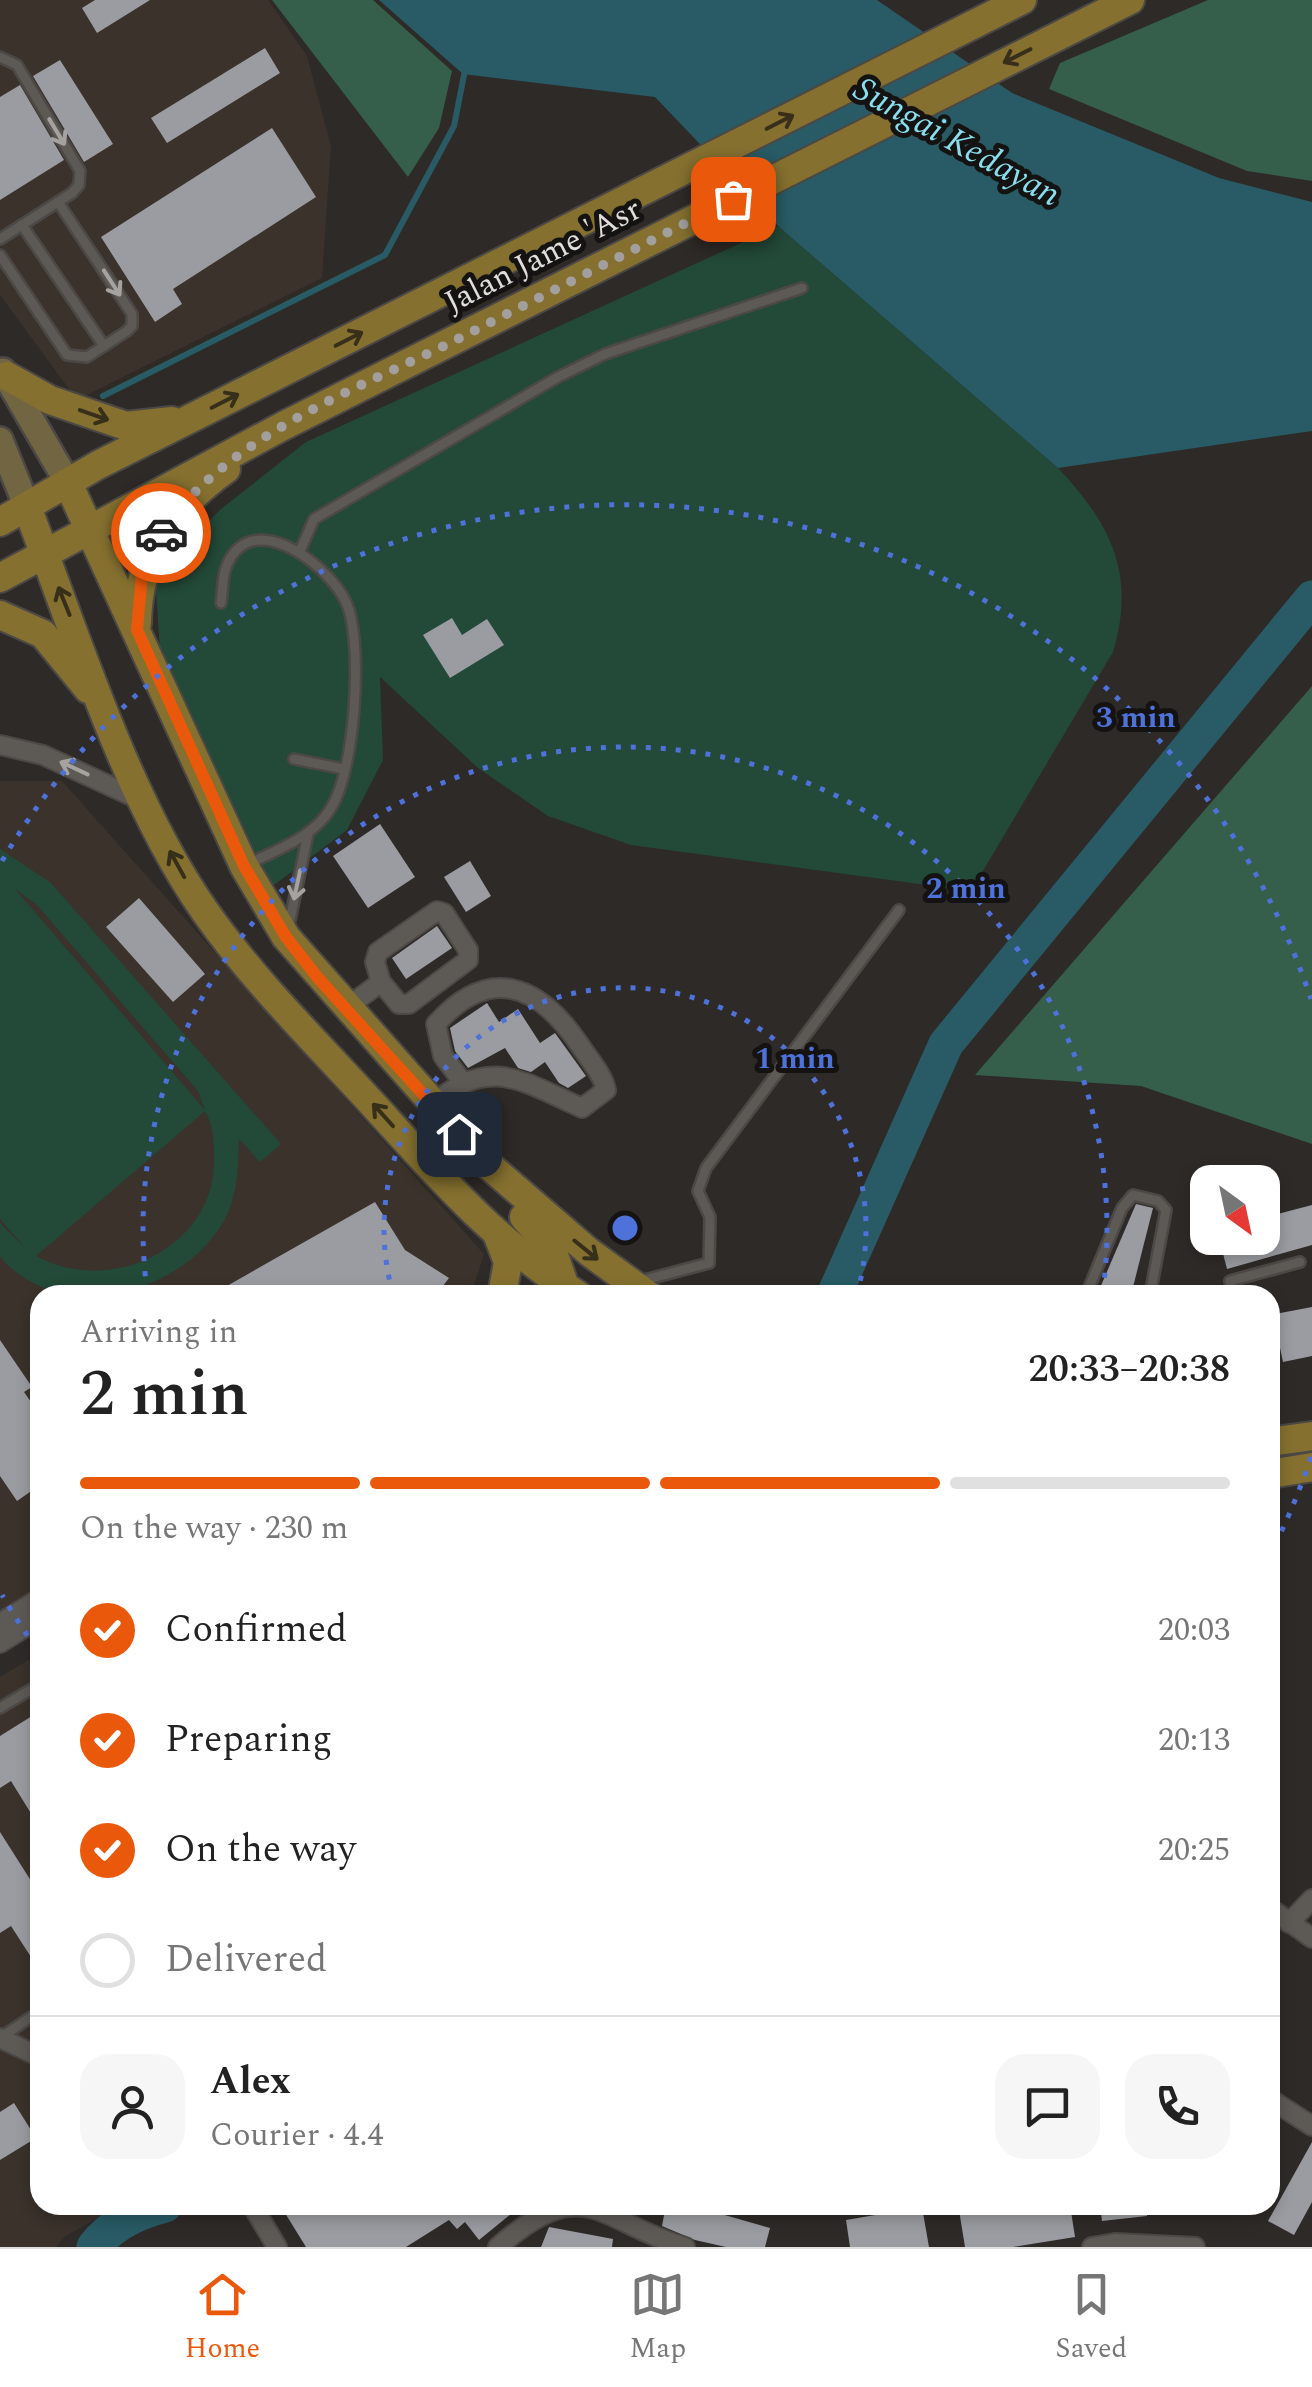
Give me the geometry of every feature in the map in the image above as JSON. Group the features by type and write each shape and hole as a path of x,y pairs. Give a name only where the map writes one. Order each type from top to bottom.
{"main road":[{"name":"Jalan Jame 'Asr","path":"0,522 188,419 1022,0"},
{"name":"Jalan Jame 'Asr","path":"0,578 283,426 1130,0"},
{"path":"3,371 50,400 126,426 188,419"},
{"path":"3,371 68,483 244,866 286,937 486,1163 630,1285"},
{"path":"137,630 142,573 150,549 176,511 283,426 262,382"},
{"path":"0,440 145,802 185,878 234,949 498,1236 557,1285"},
{"path":"0,615 43,634 108,714"},
{"path":"486,1163 510,1200 552,1248 563,1285"},
{"path":"498,1236 508,1262 504,1285"},
{"path":"1280,1441 1312,1436"},
{"path":"1280,1472 1312,1467"}],"street":[{"path":"0,745 44,755 145,802"},
{"path":"437,911 444,913 468,950 468,960 404,1006 381,982 374,962 378,952 437,911"},
{"path":"346,1008 381,982"},
{"path":"432,1104 462,1080 513,1076 582,1108 606,1090 564,1023 549,1008 524,993 493,985 458,1000 436,1024 443,1056 462,1080"},
{"path":"0,1623 30,1604"},
{"path":"0,1643 30,1624"},
{"path":"1289,1922 1312,1899"},
{"path":"1280,1915 1312,1938"},
{"path":"0,2038 30,2052"},
{"path":"1280,2105 1312,2126"},
{"path":"258,2215 278,2247"},
{"path":"498,2247 521,2226 542,2215"},
{"path":"615,2215 646,2236 685,2247"},
{"path":"1092,2247 1114,2242 1195,2247"}],"lane":[{"path":"0,57 17,65 80,171 79,184 58,202 0,239"},
{"path":"0,254 67,355 80,359 132,326 132,314 58,202"},
{"path":"22,225 104,346"},
{"path":"300,550 314,520 558,377 605,354 802,288"},
{"path":"222,603 226,565 236,552 264,541 300,550 329,578 349,608 354,694 344,769 332,808 308,834 244,866"},
{"path":"294,759 344,769"},
{"path":"286,937 308,834"},
{"path":"655,1285 709,1263 710,1217 698,1191 706,1168 899,910"},
{"path":"1090,1285 1122,1208 1133,1195 1158,1201 1166,1210 1152,1285"},
{"path":"1231,1285 1230,1281 1300,1262"},
{"path":"0,1708 30,1690"},
{"path":"0,2038 30,2017"}],"shaded area":[{"path":"0,0 268,0 307,56 331,146 322,278 77,400 0,295"},
{"path":"0,781 62,781 484,1254 474,1285 30,1285 30,1606 0,1626"},
{"path":"30,1659 30,2215 102,2215 64,2237 56,2247 0,2247 0,1677"}],"green space":[{"path":"272,0 373,0 452,71 439,128 408,177"},
{"path":"1208,0 1312,0 1312,181 1247,171 1049,89 1060,63"},
{"path":"778,226 1058,468 1093,510 1114,552 1122,599 1113,652 971,891 631,845 548,816 478,768 380,677 383,760 347,830 270,888 161,666 155,576 221,509 306,442"},
{"path":"1312,686 1312,1144 1141,1086 975,1075"},
{"path":"0,849 51,883 281,1144 260,1162 239,1139 236,1181 224,1221 205,1247 179,1268 150,1283 40,1285 25,1279 0,1257 0,1223 26,1249 0,1219","holes":["15,889 36,904 198,1091 205,1110","205,1111 212,1129 214,1162 209,1193 196,1219 176,1241 152,1257 124,1267 94,1271 64,1267 36,1256"]}],"water":[{"name":"Sungai Kedayan","path":"379,0 877,0 1012,93 1219,178 1312,202 1312,431 1058,468 778,226 655,97 463,74"}],"building":[{"path":"95,0 150,0 97,33 82,8"},
{"path":"265,48 280,73 167,143 151,118"},
{"path":"60,60 113,144 84,162 33,76"},
{"path":"20,85 64,160 0,200 0,97"},
{"path":"272,128 316,197 173,289 182,304 155,322 101,237"},
{"path":"452,618 462,635 487,619 504,645 450,678 423,635"},
{"path":"380,824 415,877 368,908 333,856"},
{"path":"470,861 491,896 466,912 444,877"},
{"path":"139,898 205,974 173,1002 106,927"},
{"path":"437,926 452,948 406,979 392,958"},
{"path":"487,1003 499,1022 518,1009 540,1043 555,1033 586,1076 568,1088 559,1083 545,1062 531,1072 518,1068 505,1048 468,1068 455,1051 450,1028"},
{"path":"375,1202 405,1250 449,1278 444,1285 229,1285"},
{"path":"1136,1204 1153,1208 1134,1285 1101,1285"},
{"path":"1312,1205 1312,1245 1280,1254 1280,1213"},
{"path":"1223,1255 1277,1255 1227,1269"},
{"path":"1312,1307 1312,1356 1283,1362 1280,1313"},
{"path":"0,1340 30,1384 24,1392 30,1401 30,1492 17,1501 0,1476"},
{"path":"30,1717 30,1812 11,1781 0,1788 0,1736"},
{"path":"0,1832 30,1879 30,1955 11,1926 0,1933"},
{"path":"14,2103 30,2128 30,2142 0,2160 0,2112"},
{"path":"1312,2142 1312,2202 1294,2235 1268,2221 1271,2215 1280,2215 1280,2199"},
{"path":"286,2215 510,2215 479,2240 465,2222 457,2229 449,2220 406,2247 306,2247"},
{"path":"664,2215 724,2215 770,2228 765,2247 726,2247 695,2240 662,2226"},
{"path":"875,2215 923,2215 929,2247 850,2247 846,2220"},
{"path":"960,2215 1072,2215 1075,2237 1013,2247 965,2247"},
{"path":"1101,2215 1147,2215 1147,2216 1102,2221"},
{"path":"549,2227 613,2239 612,2247 541,2247"}],"waterway":[{"path":"103,396 385,255 454,126 465,70"},
{"path":"838,1285 946,1044 1312,598"},
{"path":"94,2247 108,2232 137,2215"}],"way so far":[{"path":"161,533 176,511 211,480 283,426 733,199"}],"route":[{"path":"161,533 150,549 142,573 137,630 244,866 286,937 318,978 459,1134"}]}
